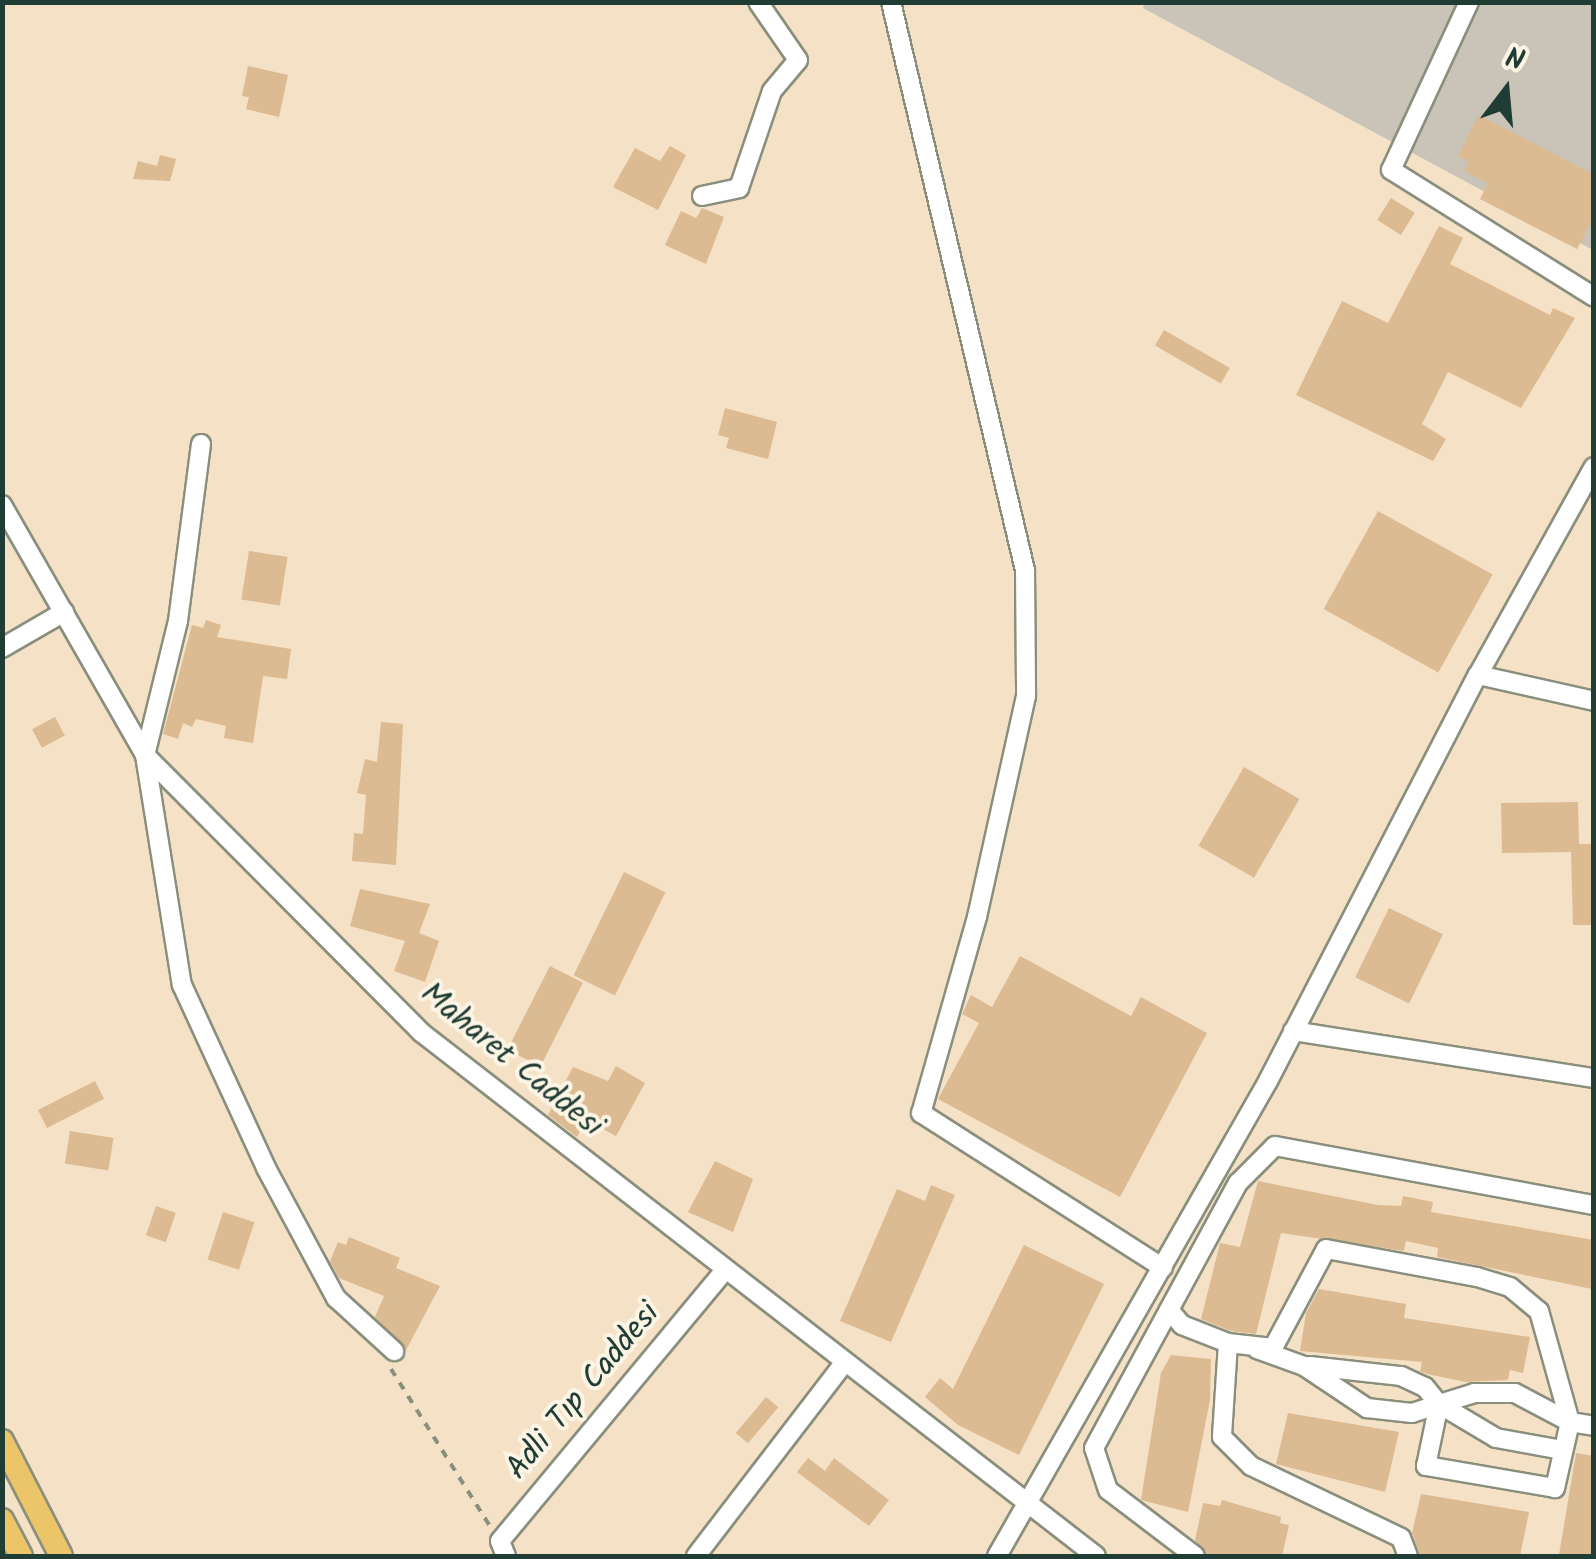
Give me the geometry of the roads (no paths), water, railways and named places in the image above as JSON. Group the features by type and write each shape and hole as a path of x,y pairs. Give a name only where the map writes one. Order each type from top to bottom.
{"main road":[{"path":"2,1441 62,1556"},
{"path":"2,1520 22,1556"}],"street":[{"path":"702,196 738,188 772,91 798,60 758,2"},
{"path":"891,2 1025,570 1026,696 976,917 920,1112 1163,1268"},
{"path":"1469,2 1391,170 1594,297"},
{"path":"201,444 178,621 146,755 182,985 266,1168 336,1298 387,1353"},
{"path":"997,1556 1029,1507 1293,1031 1478,675 1594,467"},
{"name":"Maharet Caddesi","path":"2,505 146,755 422,1033 1096,1556"},
{"path":"2,648 64,612"},
{"path":"1478,675 1594,701"},
{"path":"1293,1031 1594,1078"},
{"path":"1195,1556 1108,1490 1094,1448 1238,1183 1275,1146 1594,1205"},
{"path":"1169,1310 1182,1325 1228,1343 1274,1348 1326,1249 1477,1276 1510,1287 1539,1311 1570,1422 1555,1488 1426,1466 1438,1404"},
{"name":"Adli Tıp Caddesi","path":"503,1549 725,1270"},
{"path":"1228,1343 1222,1437 1252,1466 1400,1538 1408,1556"},
{"path":"1257,1348 1304,1366 1367,1408 1412,1413 1474,1393 1516,1393 1570,1422 1594,1426"},
{"path":"696,1556 844,1363"},
{"path":"1304,1366 1401,1376 1426,1387 1438,1404 1496,1438 1563,1450"}]}
